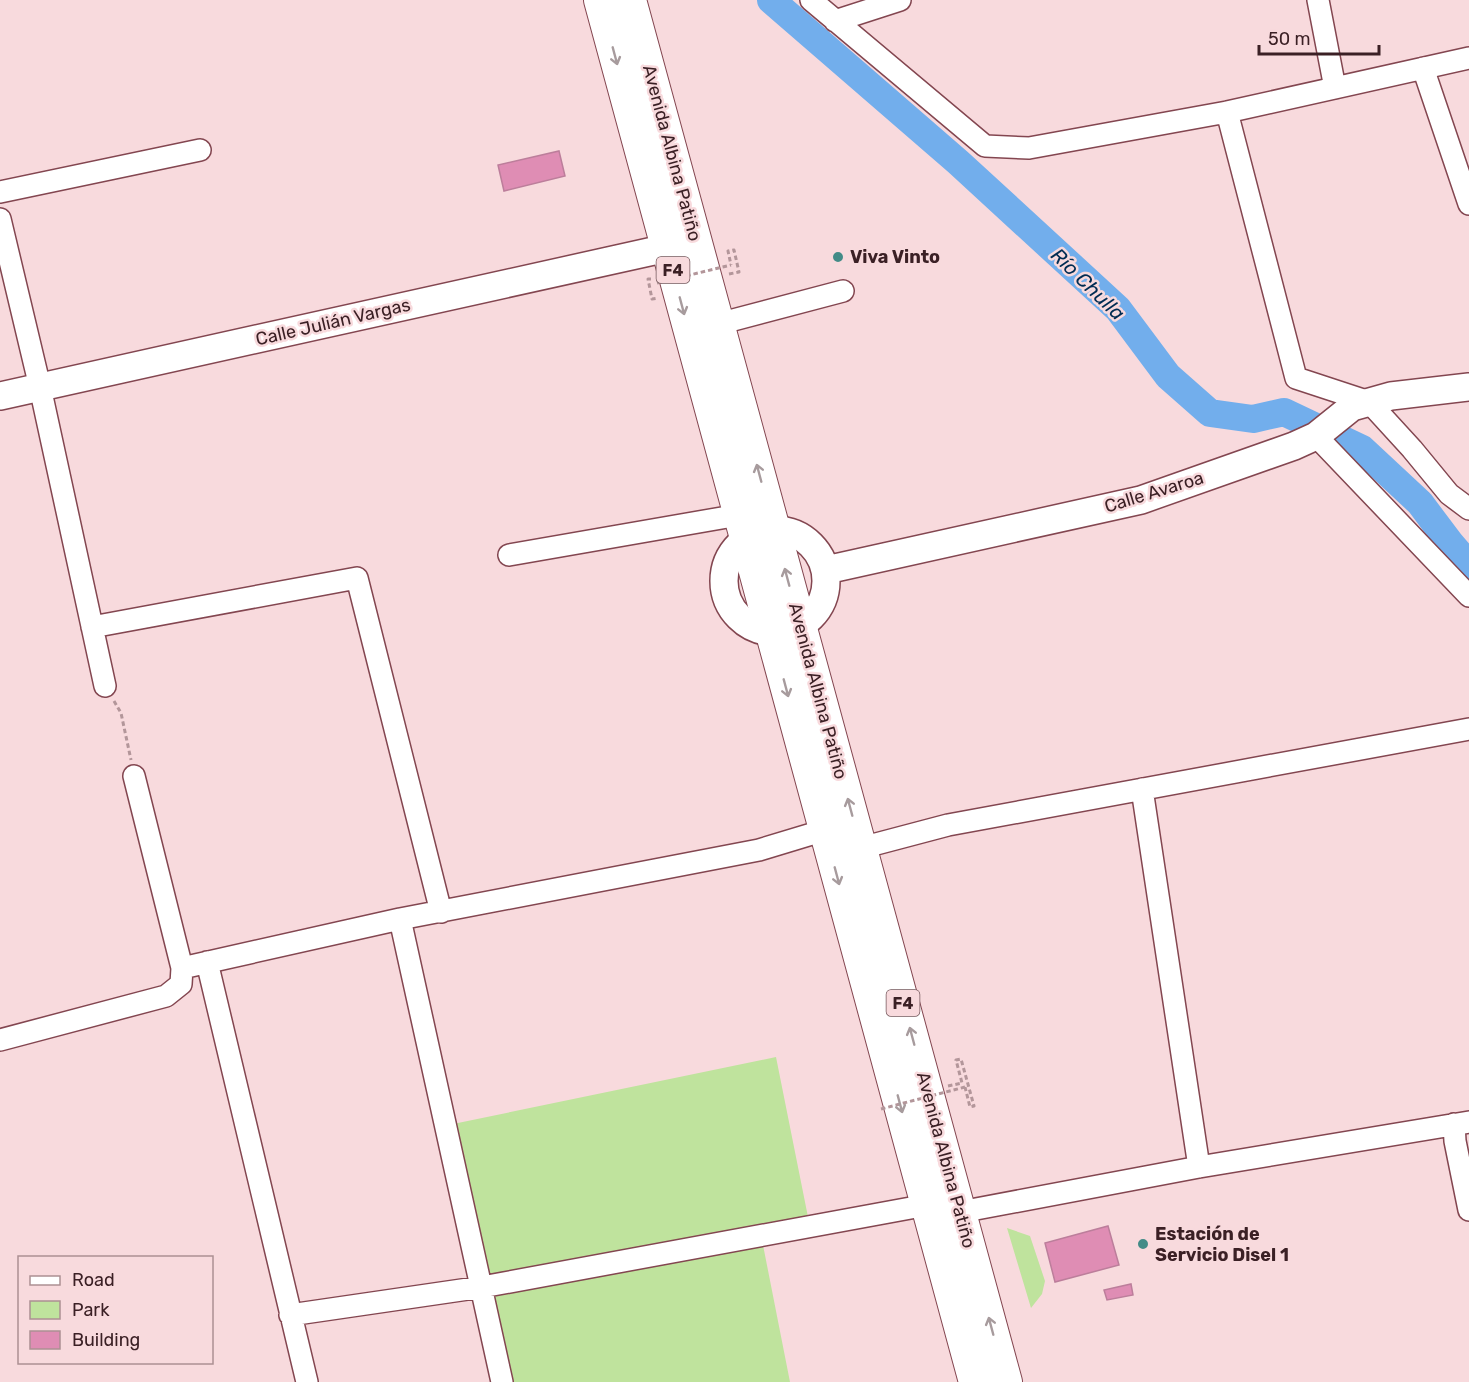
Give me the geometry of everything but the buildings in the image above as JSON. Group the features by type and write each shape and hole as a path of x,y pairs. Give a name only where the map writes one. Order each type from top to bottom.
{"highway":[{"name":"Avenida Albina Patiño","path":"600,0 667,248 753,528 861,848 1006,1382"},
{"name":"Avenida Albina Patiño","path":"630,0 718,324 753,528"},
{"name":"Avenida Albina Patiño","path":"785,628 825,830 975,1382"}],"main road":[{"name":"Calle Julián Vargas","path":"0,396 667,248"},
{"name":"Calle Avaroa","path":"826,570 1141,500 1293,446 1323,430 1352,407 1391,396 1469,387"},
{"path":"753,528 789,531 802,536 813,545 826,570 827,586 822,602 813,615 785,628 760,631 738,617 728,603 724,586 726,569 732,554 753,528"}],"street":[{"path":"811,0 985,146 1029,148 1227,112 1469,58"},
{"path":"835,21 900,0"},
{"path":"1318,0 1335,88"},
{"path":"1422,68 1469,204"},
{"path":"1227,112 1296,378 1369,402 1449,494 1469,509"},
{"path":"0,192 200,150"},
{"path":"0,219 40,387 105,686"},
{"path":"718,324 843,291"},
{"path":"1323,430 1469,596"},
{"path":"509,555 753,528"},
{"path":"92,627 357,578 441,912"},
{"path":"861,848 948,825 1469,729"},
{"path":"0,1040 166,996 182,984 182,968 134,776"},
{"path":"1142,789 1199,1167"},
{"path":"182,968 400,919 759,849 825,830"},
{"path":"400,919 502,1382"},
{"path":"207,962 307,1382"},
{"path":"960,1212 1199,1167 1461,1123 1455,1141 1469,1210"},
{"path":"290,1315 482,1287 927,1204"}],"path":[{"path":"657,284 731,265 728,251 734,250 739,272"},
{"path":"105,686 121,713 134,776"},
{"path":"881,1109 965,1087 970,1107 974,1106 962,1059 956,1060 962,1083"}],"green space":[{"path":"776,1057 808,1217 493,1279 487,1270 453,1124"},
{"path":"1007,1228 1030,1236 1045,1281 1042,1294 1031,1308"},
{"path":"763,1245 790,1382 507,1382 491,1295"}],"waterway":[{"name":"Río Chulla","path":"771,0 958,162 1118,309 1168,376 1210,413 1253,419 1284,412 1362,449 1420,503 1469,565"}],"place":[{"name":"Viva Vinto","path":"838,257"},
{"name":"Estación de Servicio Disel 1","path":"1143,1244"}]}
